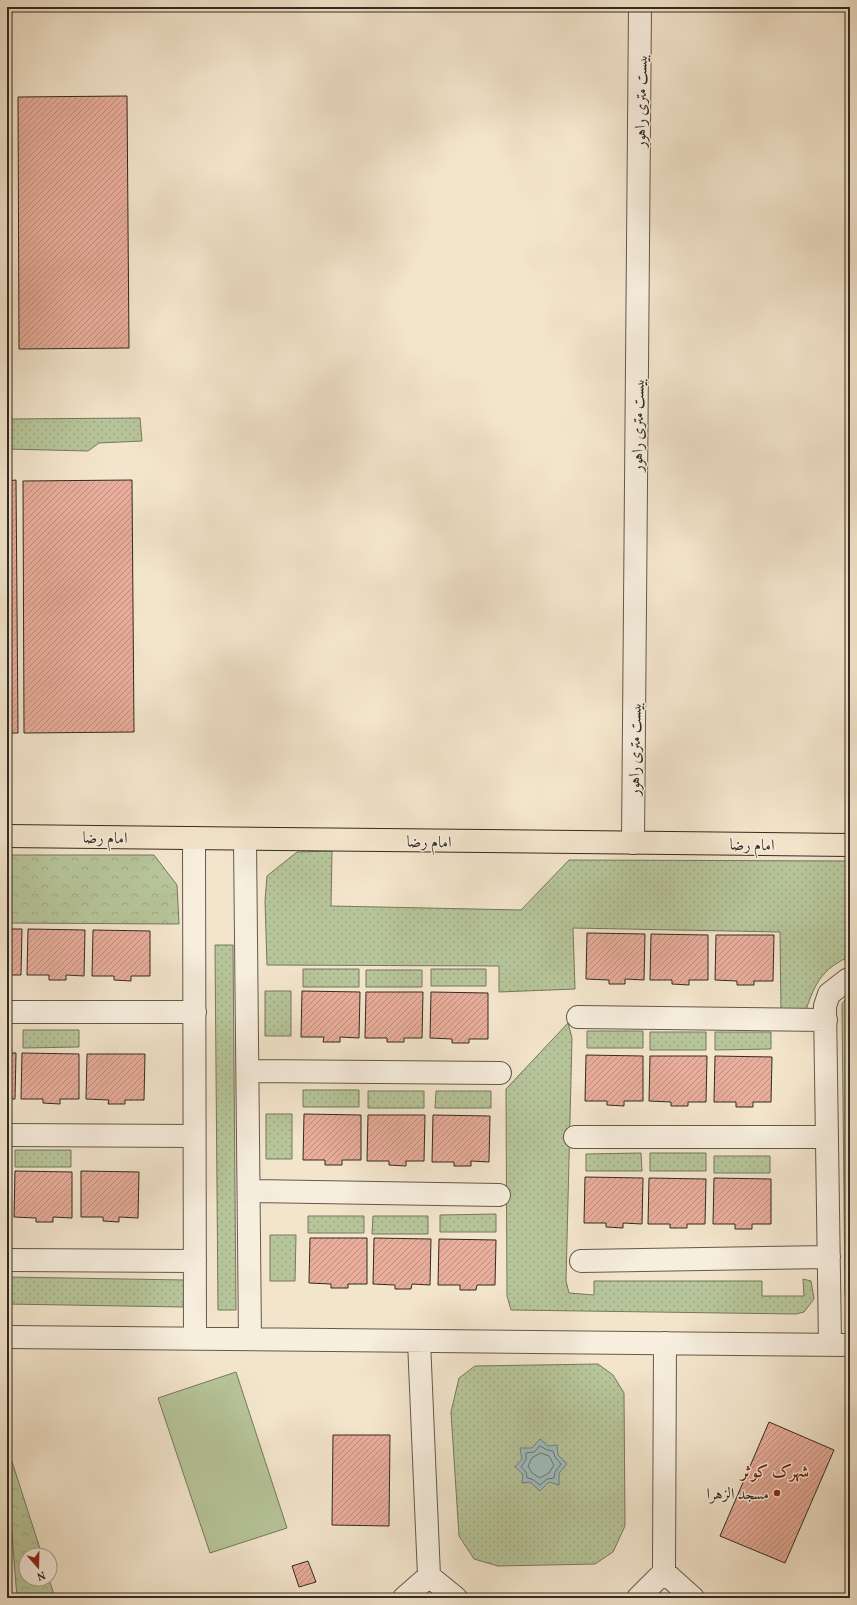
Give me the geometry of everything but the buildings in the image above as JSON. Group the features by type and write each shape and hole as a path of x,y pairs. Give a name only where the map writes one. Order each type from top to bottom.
{"main road":[{"name":"امام رضا","path":"7,836 850,845"}],"street":[{"name":"بیست متری راهور","path":"633,843 640,7"},
{"path":"194,838 195,1338"},
{"path":"245,839 250,1339"},
{"path":"7,1337 840,1344 829,1257 825,1006 829,994 850,979"},
{"path":"7,1012 194,1012"},
{"path":"578,1017 826,1020"},
{"path":"248,1071 500,1073"},
{"path":"7,1135 194,1136"},
{"path":"576,1137 827,1137"},
{"path":"249,1191 499,1195"},
{"path":"581,1261 829,1257"},
{"path":"7,1260 195,1261"},
{"path":"419,1341 429,1576 456,1598"},
{"path":"638,1598 664,1572 665,1343"},
{"path":"664,1572 693,1598"},
{"path":"404,1598 429,1576"}],"green space":[{"path":"140,418 142,441 99,443 88,451 7,449 7,419"},
{"path":"332,851 331,906 521,910 569,860 850,861 850,957 832,967 821,978 813,991 805,1013 781,1012 780,932 573,928 575,989 499,992 499,966 267,965 265,901 267,876 297,852"},
{"path":"7,855 154,855 177,885 179,924 7,923"},
{"path":"215,945 233,945 236,1310 218,1310"},
{"path":"303,969 359,969 359,987 303,987"},
{"path":"431,969 486,969 486,986 431,986"},
{"path":"366,970 422,970 422,987 366,987"},
{"path":"265,991 291,991 291,1036 265,1036"},
{"path":"850,993 850,1307 847,1305 845,1294 842,1004"},
{"path":"568,1023 572,1038 566,1281 569,1293 594,1295 594,1281 762,1281 762,1296 804,1296 803,1279 811,1281 814,1299 804,1312 796,1314 511,1310 507,1296 506,1089"},
{"path":"23,1030 79,1030 79,1047 23,1048"},
{"path":"587,1031 643,1031 643,1048 587,1048"},
{"path":"650,1032 706,1032 706,1050 650,1050"},
{"path":"715,1032 771,1032 771,1049 715,1050"},
{"path":"303,1090 359,1090 359,1107 303,1107"},
{"path":"368,1091 424,1091 424,1108 368,1108"},
{"path":"436,1091 491,1091 491,1108 435,1108"},
{"path":"266,1114 292,1114 292,1159 266,1159"},
{"path":"15,1150 71,1150 71,1167 15,1167"},
{"path":"641,1153 642,1171 586,1171 586,1154"},
{"path":"650,1153 706,1153 706,1171 650,1171"},
{"path":"714,1156 770,1156 770,1173 714,1173"},
{"path":"496,1214 496,1232 440,1232 440,1215"},
{"path":"308,1216 364,1216 364,1233 308,1233"},
{"path":"373,1216 428,1216 428,1234 372,1234"},
{"path":"270,1235 296,1235 295,1281 270,1281"},
{"path":"7,1277 185,1280 183,1307 7,1304"},
{"path":"598,1364 613,1375 624,1393 625,1526 613,1552 595,1564 498,1566 474,1559 459,1536 451,1412 459,1378 475,1366"},
{"path":"236,1372 287,1528 210,1553 158,1398"},
{"path":"7,1446 39,1547 18,1547 18,1587 52,1587 55,1598 17,1598 11,1522 7,1522"}],"water":[{"path":"540,1439 548,1446 557,1445 558,1455 567,1464 559,1473 559,1485 549,1482 540,1491 530,1482 522,1483 523,1474 515,1467 522,1459 520,1448 532,1448"}],"place":[{"name":"مسجد الزهرا","path":"777,1493"}],"district":[{"name":"شهرک کوثر","path":"775,1471"}]}
